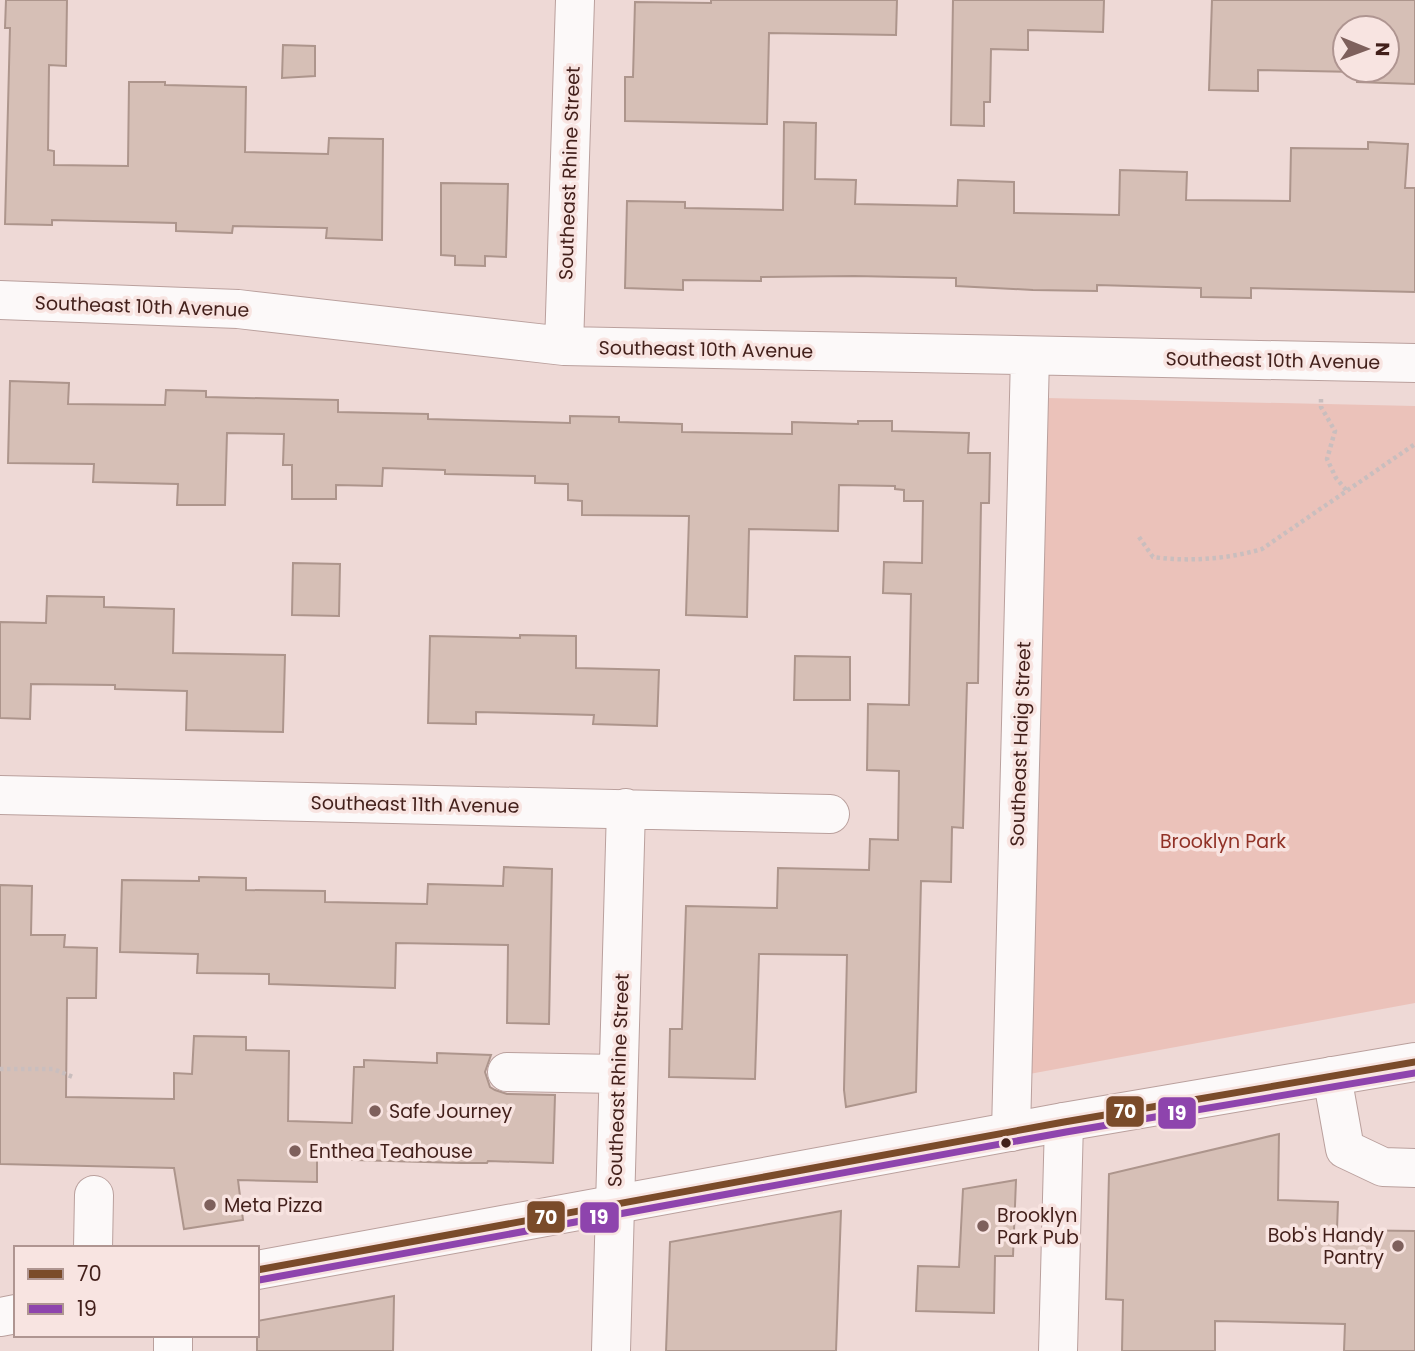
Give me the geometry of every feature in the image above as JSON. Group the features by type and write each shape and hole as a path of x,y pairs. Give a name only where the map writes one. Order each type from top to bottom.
{"street":[{"name":"Southeast Rhine Street","path":"564,346 575,0"},
{"name":"Southeast 10th Avenue","path":"0,300 238,309 564,346 1415,363"},
{"name":"Southeast Haig Street","path":"1011,1132 1030,356"},
{"name":"Southeast 11th Avenue","path":"0,795 830,814"},
{"name":"Southeast Rhine Street","path":"611,1351 626,808"},
{"path":"259,1270 1065,1122 1415,1062"},
{"path":"507,1072 618,1074"},
{"path":"1332,1076 1345,1149 1384,1167 1415,1168"},
{"path":"1058,1351 1065,1122"},
{"path":"93,1246 94,1195"}],"path":[{"path":"1323,361 1321,407 1335,431 1327,459 1336,478 1347,491"},
{"path":"1139,537 1153,557 1184,560 1244,555 1262,549 1415,444"},
{"path":"0,1069 53,1069 73,1077"}],"green space":[{"name":"Brooklyn Park","path":"1046,398 1415,406 1415,1003 1024,1075"}],"building":[{"path":"6,0 67,0 66,66 49,65 48,150 54,151 54,165 128,166 129,82 246,87 245,152 328,154 329,138 383,139 382,240 326,238 327,228 233,226 232,233 176,231 176,223 52,220 52,225 5,224 10,28 5,28"},
{"path":"711,0 897,0 896,35 769,33 767,124 625,121 625,77 633,77 635,2 711,3"},
{"path":"953,0 1104,0 1103,32 1028,30 1028,50 991,49 990,102 984,102 984,126 951,125"},
{"path":"1212,0 1415,0 1415,84 1401,84 1401,14 1331,14 1331,71 1258,70 1258,91 1209,90"},
{"path":"283,45 315,46 315,76 282,78"},
{"path":"784,122 816,123 815,179 856,180 855,204 957,206 958,180 1014,182 1014,213 1119,215 1120,170 1187,172 1186,200 1290,201 1291,148 1368,149 1368,142 1408,144 1405,188 1415,188 1415,292 1251,288 1251,298 1201,297 1201,288 1097,285 1097,291 1033,290 956,286 956,278 854,276 761,277 761,281 683,280 683,290 625,288 627,201 685,202 685,208 783,210"},
{"path":"441,183 508,184 506,257 485,256 485,266 455,265 455,256 441,255"},
{"path":"10,381 69,383 68,404 165,405 166,390 206,391 206,397 338,400 338,412 428,414 428,419 570,423 570,416 619,417 619,422 682,424 682,432 792,434 792,422 858,424 858,421 892,421 892,431 969,433 968,453 990,453 989,503 981,503 978,683 967,683 963,828 952,827 951,882 921,881 916,1092 846,1107 844,1090 847,955 759,954 755,1079 669,1077 670,1029 682,1029 686,906 777,908 778,868 869,870 870,839 898,840 899,771 867,770 868,704 909,705 911,594 883,593 884,562 922,563 923,501 904,501 904,490 895,489 895,486 839,485 838,531 749,529 747,617 686,615 689,516 582,515 582,501 568,500 568,484 535,483 535,476 445,474 445,470 383,468 382,486 336,485 336,499 292,499 292,465 283,465 284,434 227,433 225,505 177,505 178,484 93,482 94,464 8,463"},
{"path":"293,563 340,564 339,616 292,615"},
{"path":"47,596 104,597 104,607 174,609 173,653 285,655 283,732 186,730 187,691 115,689 115,685 31,684 30,719 0,718 0,622 46,623"},
{"path":"520,635 576,636 576,668 659,670 657,726 593,724 594,715 476,712 476,724 428,723 430,636 520,638"},
{"path":"795,656 850,657 850,700 794,700"},
{"path":"504,867 552,869 549,1024 507,1023 508,945 396,943 395,988 269,984 269,974 197,973 198,954 120,952 122,880 199,881 199,877 246,878 246,890 325,891 325,902 427,904 428,884 503,886"},
{"path":"0,885 32,886 31,935 65,935 64,947 97,948 96,998 67,998 66,1097 174,1099 174,1073 192,1074 194,1036 246,1037 246,1050 289,1051 288,1121 352,1123 354,1067 364,1067 364,1060 437,1063 437,1053 491,1055 485,1072 490,1087 507,1094 555,1095 553,1163 317,1159 317,1182 238,1180 243,1220 184,1229 174,1168 0,1164"},
{"path":"1279,1134 1278,1200 1338,1202 1337,1230 1415,1231 1415,1351 1344,1351 1345,1324 1215,1321 1215,1351 1122,1351 1123,1300 1106,1299 1109,1174"},
{"path":"1016,1180 1013,1256 995,1256 994,1313 916,1311 918,1266 959,1267 963,1189"},
{"path":"841,1211 836,1351 666,1351 670,1242"},
{"path":"394,1296 393,1351 257,1351 259,1321"}],"transit line":[{"name":"70","path":"259,1270 1064,1122 1415,1062"},
{"name":"19","path":"259,1280 1066,1132 1415,1073"}],"place":[{"name":"Safe Journey","path":"375,1111"},
{"name":"Enthea Teahouse","path":"295,1151"},
{"name":"Meta Pizza","path":"210,1205"},
{"name":"Brooklyn Park Pub","path":"983,1226"},
{"name":"Bob's Handy Pantry","path":"1398,1246"}]}
